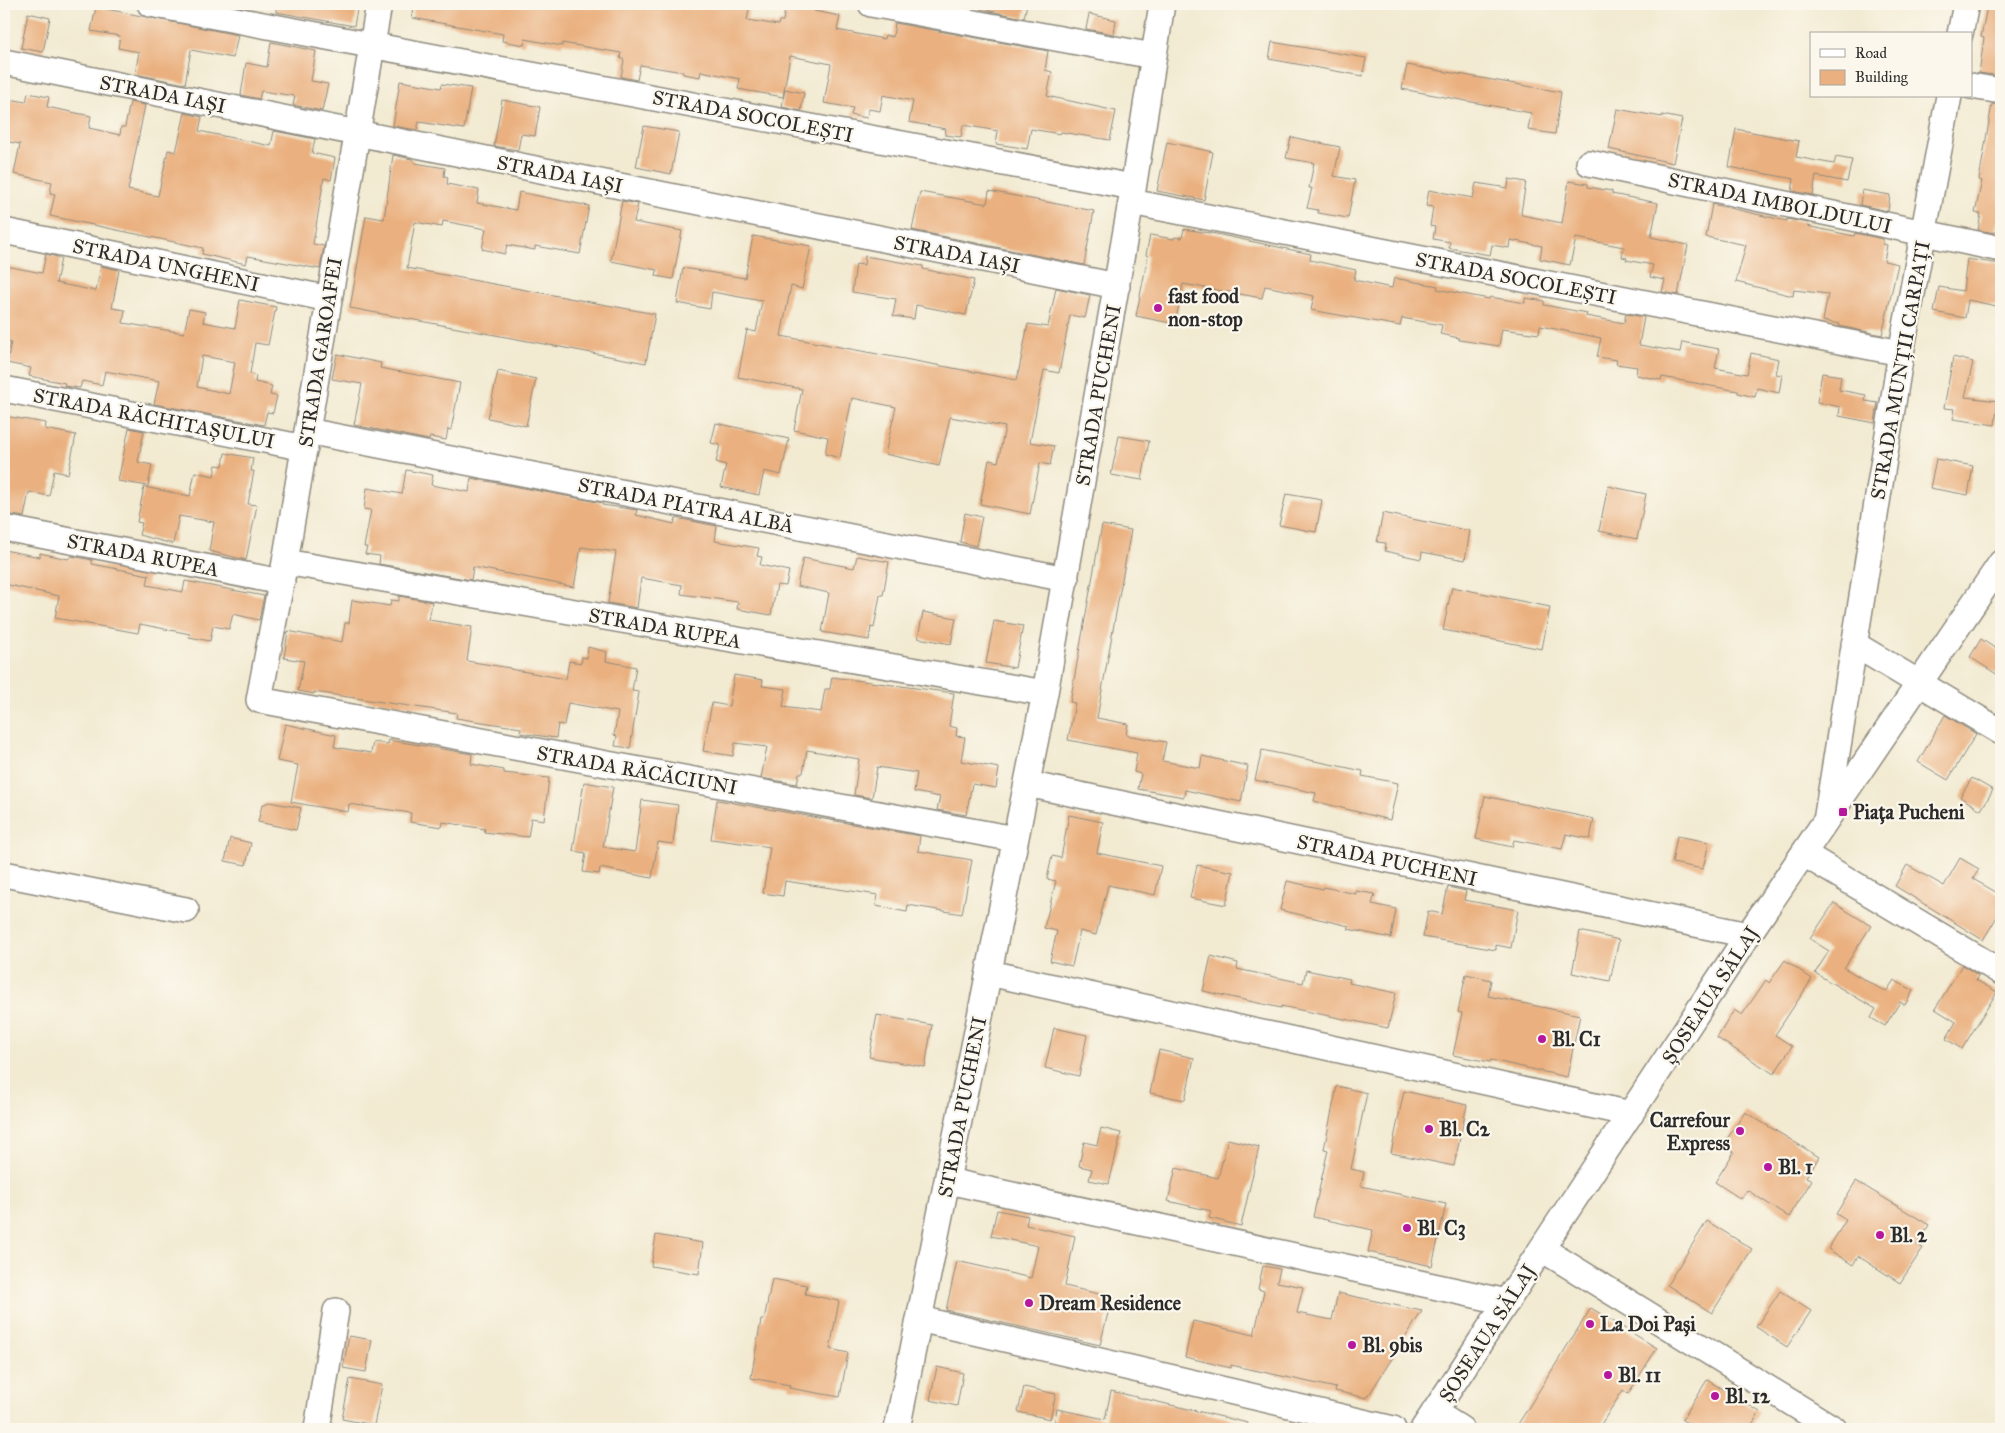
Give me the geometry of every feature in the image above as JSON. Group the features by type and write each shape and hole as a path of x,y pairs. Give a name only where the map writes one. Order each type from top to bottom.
{"street":[{"name":"STRADA SOCOLEȘTI","path":"150,4 372,44 1132,195 1901,353"},
{"name":"STRADA GAROAFEI","path":"259,700 306,440 378,4"},
{"path":"871,4 1153,56"},
{"name":"STRADA PUCHENI","path":"897,1429 1045,693 1117,286 1162,4"},
{"path":"1960,32 1966,4"},
{"name":"STRADA IAȘI","path":"4,62 1117,286"},
{"path":"1972,86 2001,92"},
{"name":"STRADA MUNȚII CARPAȚI","path":"1825,822 1901,353 1949,98"},
{"name":"STRADA IMBOLDULUI","path":"1589,163 2001,249"},
{"name":"STRADA UNGHENI","path":"4,231 329,298"},
{"name":"STRADA RĂCHITAȘULUI","path":"4,389 306,440"},
{"name":"STRADA PIATRA ALBĂ","path":"306,440 1066,579"},
{"name":"STRADA RUPEA","path":"4,528 1045,693"},
{"name":"ȘOSEAUA SĂLAJ","path":"1428,1421 1748,935 2001,563"},
{"path":"1854,644 2001,732"},
{"name":"STRADA RĂCĂCIUNI","path":"259,700 1016,840"},
{"name":"STRADA PUCHENI","path":"1027,784 1748,935"},
{"path":"1804,854 2001,972"},
{"path":"4,874 186,910"},
{"path":"989,973 1631,1114"},
{"path":"948,1181 1507,1302"},
{"path":"1542,1249 1834,1429"},
{"path":"318,1429 336,1311"},
{"path":"920,1319 1393,1429"},
{"path":"1428,1421 1461,1429"}],"building":[{"path":"276,4 358,4 354,26 276,12"},
{"path":"415,4 716,4 732,7 733,4 750,4 747,20 778,25 779,21 783,21 786,4 815,4 814,11 840,16 837,30 884,39 885,35 893,37 895,23 1048,51 1045,70 1052,72 1047,96 1116,111 1110,140 1031,129 1027,149 996,144 998,131 963,125 961,137 945,135 946,129 909,122 913,101 883,95 880,111 868,109 867,118 851,115 853,108 824,103 831,64 790,56 783,97 738,89 740,79 701,71 700,77 683,74 683,72 640,65 637,80 621,77 624,60 620,58 621,53 562,43 562,46 525,39 524,45 502,41 503,34 412,18"},
{"path":"981,4 1027,4 1024,18 980,9"},
{"path":"96,7 238,35 233,58 191,50 185,84 135,74 139,52 118,48 120,36 91,31"},
{"path":"1987,7 2001,10 2001,76 1979,73 1984,38 1981,37"},
{"path":"28,13 50,18 43,52 21,48"},
{"path":"1089,14 1116,20 1114,34 1086,29"},
{"path":"271,42 316,51 311,81 328,84 322,111 293,105 295,96 261,91 259,99 241,95 246,63 267,67"},
{"path":"1272,42 1366,58 1363,76 1269,59"},
{"path":"1407,65 1561,92 1555,134 1528,130 1531,113 1402,89"},
{"path":"400,81 441,88 442,84 471,88 464,129 419,122 417,130 393,126"},
{"path":"785,89 804,93 801,111 782,107"},
{"path":"28,93 49,97 47,107 91,116 89,128 120,135 121,127 125,127 130,102 145,105 128,190 158,196 168,150 176,152 185,113 202,117 199,131 271,146 274,131 315,139 312,153 335,158 331,180 324,178 313,244 324,246 320,269 248,256 246,264 202,254 203,248 50,216 55,194 50,193 52,182 14,174 20,144 4,141 4,98 26,102"},
{"path":"502,100 540,107 535,136 521,134 518,150 494,146"},
{"path":"1992,104 2001,105 2001,223 1997,222 1995,233 1978,230 1981,214 1975,213 1982,181 1979,180"},
{"path":"1617,109 1682,119 1673,163 1609,149"},
{"path":"644,126 679,132 671,174 636,167"},
{"path":"1736,129 1799,141 1796,157 1834,164 1836,157 1852,160 1847,182 1816,176 1813,195 1792,191 1794,179 1729,167"},
{"path":"1291,137 1340,147 1334,176 1355,180 1348,218 1318,213 1318,210 1307,208 1312,188 1309,188 1314,163 1286,158"},
{"path":"1167,142 1213,152 1204,200 1157,191"},
{"path":"393,155 412,159 415,163 445,168 444,176 448,177 447,184 479,190 477,203 516,210 519,192 589,206 580,254 535,246 535,250 507,245 505,254 482,249 486,229 443,221 442,227 415,222 407,268 655,314 646,363 350,308 366,216 384,219"},
{"path":"1509,179 1526,182 1522,215 1562,223 1569,181 1588,184 1588,187 1612,191 1612,194 1658,203 1651,237 1688,245 1678,295 1662,292 1665,280 1650,277 1653,265 1626,260 1627,258 1622,257 1624,247 1576,238 1570,265 1540,259 1542,246 1510,240 1509,248 1492,245 1490,255 1449,248 1450,242 1433,239 1435,227 1430,226 1433,207 1426,206 1429,190 1473,198 1476,183 1508,188"},
{"path":"1862,190 1890,195 1888,211 1860,205"},
{"path":"989,191 1094,211 1084,265 912,230 920,192 987,204"},
{"path":"622,201 638,204 634,222 682,231 673,279 656,276 657,270 611,261"},
{"path":"1712,204 1787,221 1787,219 1808,223 1807,226 1854,236 1855,233 1883,239 1883,244 1887,245 1884,261 1898,264 1882,335 1823,321 1828,294 1794,290 1793,296 1736,282 1746,245 1706,237"},
{"path":"1184,229 1311,254 1310,260 1356,270 1354,280 1392,288 1394,278 1438,286 1437,289 1489,299 1490,297 1525,303 1525,298 1544,301 1544,305 1587,313 1586,316 1624,323 1626,314 1644,317 1639,345 1680,352 1682,342 1719,349 1715,368 1747,374 1751,353 1779,359 1776,374 1782,375 1779,393 1757,388 1755,397 1738,393 1738,391 1662,377 1661,380 1636,375 1637,367 1616,364 1617,360 1597,357 1601,338 1540,326 1539,334 1502,329 1499,346 1459,340 1459,338 1440,334 1442,325 1402,318 1400,326 1311,310 1314,296 1265,286 1262,298 1183,284 1175,324 1136,316 1148,256 1146,255 1150,235 1174,239 1175,237 1182,238"},
{"path":"753,236 811,246 802,289 791,286 781,336 1017,380 1028,324 1048,327 1056,288 1090,295 1085,318 1070,315 1059,373 1044,370 1030,442 1054,446 1050,465 1040,463 1030,514 980,504 989,460 998,462 1005,427 950,417 939,466 885,454 896,407 852,398 840,458 825,454 828,437 794,430 802,389 738,377 747,330 756,332 762,301 712,292 710,309 677,303 683,268 745,278"},
{"path":"46,254 61,258 56,283 96,291 101,266 119,270 112,308 125,310 123,323 184,333 189,309 205,312 203,322 235,328 240,300 276,307 268,345 255,343 250,374 256,376 255,382 272,386 270,395 277,396 273,413 267,412 264,425 154,404 159,381 105,371 102,385 82,381 80,388 64,386 65,383 29,376 31,368 7,363 11,342 4,340 4,275 6,266 42,273","holes":["202,356 235,362 229,394 197,387"]},
{"path":"865,256 923,266 923,269 974,280 966,315 916,305 914,319 893,316 896,299 852,292 856,264 864,265"},
{"path":"1967,259 2001,264 2001,307 1968,300 1965,318 1934,312 1939,287 1963,291"},
{"path":"337,354 381,363 380,368 460,383 451,430 448,429 446,440 430,437 429,440 354,425 362,384 332,379"},
{"path":"1953,357 1973,362 1965,397 1998,401 1995,425 1953,419 1955,409 1944,408"},
{"path":"498,371 536,379 526,426 488,418"},
{"path":"1822,373 1841,376 1839,390 1866,395 1865,401 1878,403 1875,423 1839,416 1840,407 1817,402"},
{"path":"4,416 46,423 45,429 76,435 68,474 54,471 49,496 29,492 24,517 7,514 8,511 4,510"},
{"path":"716,423 789,439 781,475 764,471 759,495 721,487 726,465 716,462 720,445 711,443"},
{"path":"129,428 144,431 138,462 152,465 148,486 118,481"},
{"path":"1119,436 1149,441 1142,480 1111,475"},
{"path":"225,453 253,458 251,471 254,471 248,504 257,505 246,560 209,551 214,522 179,516 173,544 139,535 142,523 137,522 144,487 190,496 195,472 214,476 216,465 223,466"},
{"path":"1936,459 1973,466 1968,495 1930,488"},
{"path":"406,470 433,475 431,485 469,492 471,478 603,503 602,505 637,510 636,515 674,524 676,518 717,526 715,541 759,548 757,556 762,557 760,565 789,571 786,586 777,585 771,615 737,609 738,602 681,594 682,585 641,578 637,608 608,603 616,552 581,547 574,587 473,567 471,580 379,564 380,556 365,554 367,547 364,547 371,510 364,509 367,488 402,494"},
{"path":"1608,486 1646,494 1637,539 1599,531"},
{"path":"1286,494 1322,500 1316,532 1279,525"},
{"path":"965,513 982,517 976,546 960,542"},
{"path":"1383,513 1470,531 1465,560 1422,552 1421,559 1385,551 1386,543 1377,542"},
{"path":"1102,525 1131,530 1097,718 1128,724 1126,735 1166,742 1162,761 1200,768 1202,756 1248,766 1241,802 1185,790 1184,797 1138,789 1141,774 1134,772 1137,753 1068,740 1075,703 1070,702"},
{"path":"4,550 40,557 40,553 68,559 71,556 92,560 92,564 149,575 147,585 183,592 185,581 264,596 259,620 233,614 229,629 213,626 210,641 189,637 190,634 140,624 138,633 55,618 59,596 4,584"},
{"path":"857,556 889,562 883,595 880,595 874,628 871,627 869,640 822,632 829,593 797,586 803,558 854,568"},
{"path":"1452,587 1550,607 1542,649 1443,630"},
{"path":"399,596 432,602 429,620 472,627 467,661 566,679 569,661 581,663 582,657 587,658 588,647 607,652 606,661 636,667 632,691 639,692 630,748 615,746 617,736 614,735 618,712 568,703 564,725 558,724 556,738 520,733 521,728 456,718 457,713 298,691 304,661 284,658 288,631 342,642 345,623 349,623 352,600 390,606 391,600 399,601"},
{"path":"923,612 956,618 951,644 918,638"},
{"path":"994,621 1023,626 1015,668 986,663"},
{"path":"1981,639 2001,652 2001,677 1970,657"},
{"path":"734,675 763,680 762,686 786,689 783,707 821,712 825,689 830,689 832,677 954,693 949,726 957,728 956,736 965,737 961,761 999,768 996,788 972,784 966,815 937,810 940,797 914,792 917,773 877,767 872,798 854,795 859,759 807,750 803,773 799,773 797,784 761,778 767,747 735,743 733,756 703,751 712,703 729,706"},
{"path":"1945,715 1976,734 1948,780 1918,762"},
{"path":"285,724 336,735 334,747 371,753 373,742 388,744 389,740 472,754 471,764 504,770 504,773 549,778 544,820 531,818 528,837 484,832 485,829 443,822 442,827 410,822 411,813 349,804 348,812 291,802 298,765 277,761"},
{"path":"1262,750 1363,771 1362,776 1398,783 1390,820 1314,801 1316,793 1255,780"},
{"path":"1972,778 1993,790 1981,810 1960,797"},
{"path":"584,782 613,787 603,847 635,852 642,800 678,805 673,844 658,842 652,878 600,868 599,874 583,872 586,853 573,851"},
{"path":"1485,796 1594,819 1590,839 1566,834 1562,849 1514,840 1512,847 1476,839"},
{"path":"717,800 920,836 918,851 972,860 962,914 908,905 907,912 876,906 878,895 785,881 783,896 763,893 770,847 711,839"},
{"path":"269,802 301,808 296,830 258,822 262,805"},
{"path":"1069,815 1103,822 1097,853 1161,866 1155,895 1108,885 1096,935 1080,931 1072,966 1050,961 1057,931 1044,928 1056,881 1047,879 1052,856 1061,858"},
{"path":"1677,836 1709,842 1703,869 1672,863"},
{"path":"230,838 251,843 246,865 225,861"},
{"path":"1960,858 1979,869 1973,879 2001,895 2001,910 1983,940 1895,886 1907,865 1944,886"},
{"path":"1197,865 1233,872 1226,905 1190,898"},
{"path":"1287,881 1356,894 1356,891 1375,894 1372,904 1396,909 1391,938 1348,929 1349,926 1280,910"},
{"path":"1448,887 1466,891 1464,900 1518,910 1511,948 1496,945 1496,950 1423,937 1428,911 1442,914"},
{"path":"1834,903 1871,926 1844,968 1886,992 1894,980 1913,991 1905,1005 1900,1002 1885,1026 1871,1018 1876,1009 1815,973 1829,951 1810,939"},
{"path":"1580,931 1619,940 1610,981 1572,973"},
{"path":"1211,956 1238,963 1237,969 1303,983 1306,970 1350,979 1349,983 1396,993 1388,1028 1203,991"},
{"path":"1785,960 1812,979 1775,1035 1792,1046 1774,1074 1717,1038 1734,1010 1742,1015 1766,980 1769,983"},
{"path":"1962,965 1978,975 1976,980 1997,992 1962,1049 1946,1039 1956,1022 1935,1009"},
{"path":"1466,974 1491,980 1488,996 1580,1015 1567,1077 1491,1060 1490,1062 1453,1055 1462,1013 1458,1012"},
{"path":"877,1015 932,1025 925,1067 869,1057"},
{"path":"1054,1028 1087,1035 1079,1076 1045,1068"},
{"path":"1159,1050 1194,1058 1185,1100 1150,1093"},
{"path":"1337,1086 1367,1093 1351,1169 1364,1172 1361,1186 1446,1204 1432,1266 1368,1252 1373,1230 1313,1217 1328,1150 1324,1149"},
{"name":"Bl. C2","path":"1404,1091 1467,1105 1454,1166 1391,1153"},
{"name":"Bl. 1","path":"1745,1112 1819,1157 1806,1177 1812,1180 1789,1217 1747,1190 1741,1199 1715,1182 1734,1152 1723,1145"},
{"path":"1101,1128 1121,1133 1109,1184 1089,1180 1092,1169 1079,1166 1084,1142 1097,1145"},
{"path":"1228,1139 1259,1147 1241,1226 1209,1218 1211,1211 1168,1201 1176,1168 1218,1178"},
{"name":"Bl. 2","path":"1856,1181 1929,1225 1917,1245 1923,1248 1900,1283 1858,1256 1853,1265 1828,1249 1846,1220 1836,1214"},
{"name":"Dream Residence","path":"997,1210 1028,1216 1026,1225 1075,1236 1065,1286 1112,1297 1100,1345 946,1310 957,1261 1031,1278 1038,1246 991,1236"},
{"path":"1707,1221 1752,1249 1712,1313 1667,1285"},
{"path":"656,1235 703,1243 699,1274 651,1266"},
{"path":"1263,1266 1280,1269 1277,1282 1303,1287 1297,1313 1332,1320 1338,1293 1422,1311 1367,1398 1335,1391 1336,1388 1231,1365 1231,1368 1185,1357 1193,1321 1254,1335 1264,1291 1258,1289"},
{"path":"772,1279 807,1285 805,1294 839,1301 830,1349 848,1353 840,1397 789,1388 790,1385 751,1378 761,1320 764,1320"},
{"path":"1780,1291 1811,1311 1787,1347 1756,1327"},
{"name":"Bl. 11","path":"1591,1308 1657,1348 1628,1394 1623,1390 1598,1429 1515,1429"},
{"path":"349,1336 372,1340 366,1372 343,1368"},
{"path":"937,1367 963,1373 957,1406 930,1400"},
{"path":"350,1379 382,1385 374,1425 342,1419"},
{"name":"Bl. 12","path":"1707,1380 1760,1412 1749,1429 1686,1429 1689,1424 1682,1420"},
{"path":"1024,1387 1056,1394 1050,1419 1018,1412"},
{"path":"1111,1391 1248,1423 1247,1429 1053,1429 1057,1409 1105,1419"}],"place":[{"name":"fast food non-stop","path":"1158,308"},
{"name":"Piața Pucheni","path":"1843,812"},
{"name":"Bl. C1","path":"1542,1039"},
{"name":"Bl. C2","path":"1429,1129"},
{"name":"Carrefour Express","path":"1740,1131"},
{"name":"Bl. 1","path":"1768,1167"},
{"name":"Bl. C3","path":"1407,1228"},
{"name":"Bl. 2","path":"1880,1235"},
{"name":"Dream Residence","path":"1029,1303"},
{"name":"La Doi Pași","path":"1590,1324"},
{"name":"Bl. 9bis","path":"1352,1345"},
{"name":"Bl. 11","path":"1608,1375"},
{"name":"Bl. 12","path":"1715,1396"}]}
